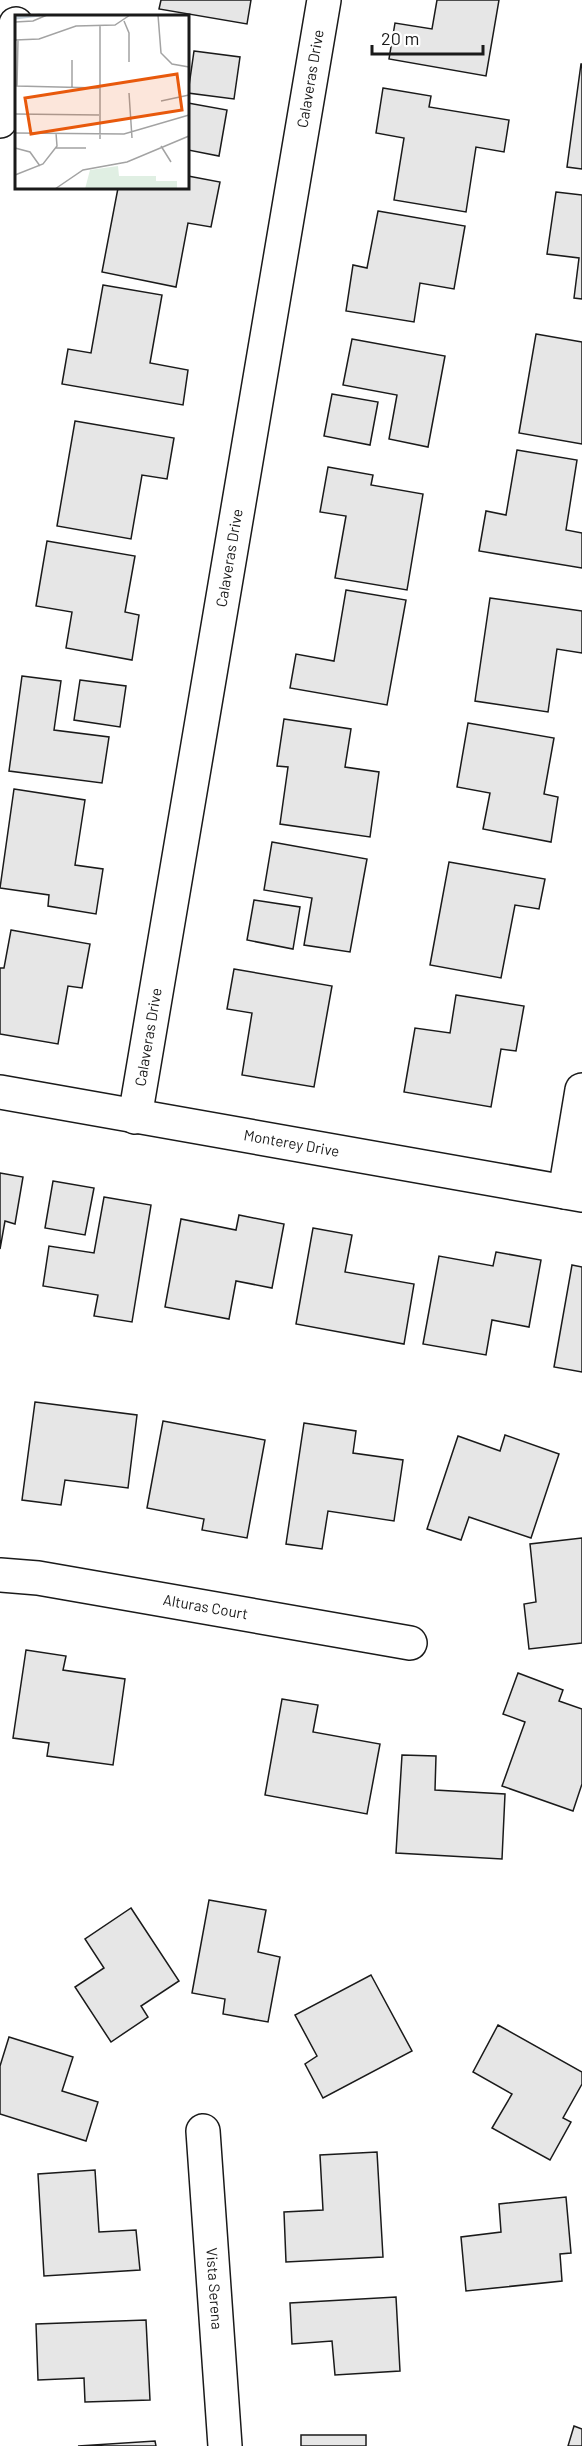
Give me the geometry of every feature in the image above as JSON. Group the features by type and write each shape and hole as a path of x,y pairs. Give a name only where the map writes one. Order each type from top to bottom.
{"street":[{"path":"18,15 21,0"},
{"name":"Calaveras Drive","path":"135,1117 324,0"},
{"path":"0,121 15,30"},
{"path":"573,1193 582,1090"},
{"name":"Monterey Drive","path":"0,1092 573,1193"},
{"name":"Alturas Court","path":"0,1575 50,1580 410,1643"},
{"name":"Vista Serena","path":"203,2131 225,2446"}],"building":[{"path":"161,0 251,0 247,24 159,9"},
{"path":"437,0 499,0 486,76 389,59 395,23 432,29"},
{"path":"194,51 240,57 234,99 189,93"},
{"path":"582,64 582,169 567,167"},
{"path":"383,88 431,96 429,107 509,120 504,152 476,147 466,212 394,200 404,138 376,133"},
{"path":"189,103 227,110 219,156 189,150"},
{"path":"189,176 220,182 211,227 188,223 176,287 102,272 118,189 189,189"},
{"path":"556,192 582,195 582,299 574,298 579,258 547,254"},
{"path":"378,211 465,226 454,289 420,283 414,322 346,311 353,265 367,268"},
{"path":"103,285 162,295 150,363 188,370 183,405 62,384 68,349 91,353"},
{"path":"536,334 582,342 582,444 519,433"},
{"path":"352,339 445,356 428,447 389,439 397,395 343,385"},
{"path":"332,394 378,402 370,445 324,436"},
{"path":"75,421 174,438 167,479 142,475 131,539 57,526"},
{"path":"517,450 577,460 566,530 582,533 582,568 479,551 486,511 506,515"},
{"path":"328,467 373,475 371,485 423,494 407,590 335,578 346,516 320,512"},
{"path":"47,541 135,556 125,612 139,615 132,660 66,648 72,612 36,606"},
{"path":"346,590 406,600 387,705 290,688 296,654 334,661"},
{"path":"490,598 582,611 582,653 557,649 548,712 475,701"},
{"path":"22,676 61,681 54,730 109,737 102,783 9,771"},
{"path":"80,680 126,686 120,727 74,720"},
{"path":"284,719 351,729 345,767 379,772 370,837 280,824 288,767 277,766"},
{"path":"468,723 554,738 544,794 558,797 551,842 483,829 490,793 457,787"},
{"path":"14,789 85,800 75,865 103,869 96,914 48,906 49,895 0,888"},
{"path":"272,842 367,859 350,952 304,945 312,898 264,890"},
{"path":"449,862 545,879 539,909 515,905 501,978 430,965"},
{"path":"254,900 300,907 293,949 247,940"},
{"path":"11,930 90,944 82,988 68,986 58,1044 0,1034 0,968 4,968"},
{"path":"234,969 332,986 314,1087 242,1075 252,1013 227,1009"},
{"path":"456,995 524,1006 516,1051 501,1049 491,1107 404,1092 415,1028 450,1033"},
{"path":"0,1173 23,1177 15,1224 5,1221 0,1249"},
{"path":"53,1181 94,1188 85,1235 45,1228"},
{"path":"104,1197 151,1205 132,1322 94,1316 98,1295 43,1286 49,1246 94,1253"},
{"path":"239,1215 284,1224 272,1288 236,1281 229,1319 165,1307 181,1219 236,1230"},
{"path":"313,1228 352,1235 345,1272 414,1284 404,1344 296,1324"},
{"path":"496,1252 541,1260 529,1327 492,1320 486,1355 423,1344 439,1256 493,1266"},
{"path":"572,1265 582,1267 582,1372 554,1367"},
{"path":"35,1402 137,1415 128,1488 65,1480 61,1505 22,1500"},
{"path":"163,1421 265,1440 247,1538 202,1530 204,1519 147,1508"},
{"path":"304,1423 356,1431 353,1453 403,1460 394,1521 328,1511 322,1549 286,1544"},
{"path":"505,1435 559,1454 531,1538 469,1517 461,1540 427,1529 458,1436 500,1451"},
{"path":"582,1538 582,1643 529,1649 524,1604 536,1602 530,1544"},
{"path":"26,1650 66,1656 63,1670 125,1679 113,1765 47,1756 49,1743 13,1738"},
{"path":"518,1673 563,1690 559,1701 582,1709 582,1784 573,1811 502,1786 525,1722 503,1714"},
{"path":"282,1699 318,1705 313,1732 380,1744 367,1814 265,1795"},
{"path":"402,1755 436,1756 435,1790 505,1794 502,1859 396,1853"},
{"path":"209,1900 266,1910 258,1952 280,1957 268,2022 223,2014 225,1999 192,1993"},
{"path":"131,1908 179,1981 141,2006 148,2017 111,2042 75,1987 104,1968 85,1939"},
{"path":"371,1975 412,2051 323,2098 305,2064 317,2056 295,2015"},
{"path":"498,2025 582,2072 582,2084 563,2118 571,2122 550,2160 492,2128 512,2094 473,2072"},
{"path":"9,2037 73,2057 62,2091 98,2102 86,2141 0,2114 0,2066"},
{"path":"377,2152 383,2257 286,2262 284,2212 323,2210 320,2155"},
{"path":"95,2170 99,2232 136,2230 140,2270 44,2276 38,2174"},
{"path":"566,2197 571,2253 560,2254 562,2281 466,2291 461,2237 501,2232 499,2204"},
{"path":"396,2297 400,2371 335,2375 332,2341 292,2344 290,2303"},
{"path":"146,2320 150,2400 85,2402 84,2378 38,2380 36,2324"},
{"path":"574,2426 582,2429 582,2446 568,2446"},
{"path":"301,2435 366,2435 366,2446 301,2446"},
{"path":"155,2441 156,2446 78,2446"}]}
